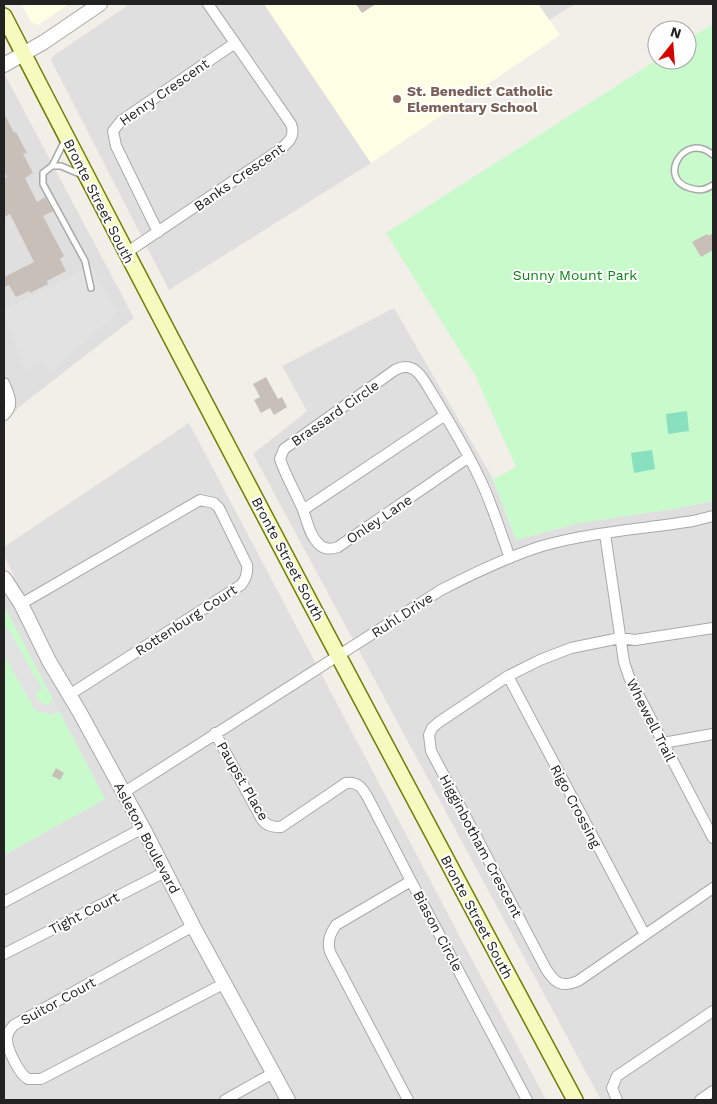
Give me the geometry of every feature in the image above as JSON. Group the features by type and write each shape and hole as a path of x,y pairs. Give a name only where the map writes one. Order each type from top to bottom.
{"main road":[{"name":"Bronte Street South","path":"4,16 338,656 575,1100"}],"street":[{"path":"4,65 100,4"},
{"name":"Banks Crescent","path":"126,253 278,151 292,137 293,130 291,124 208,4"},
{"name":"Henry Crescent","path":"158,232 116,146 113,131 121,120 235,44"},
{"name":"Brassard Circle","path":"303,510 280,459 284,449 395,370 402,366 412,367 419,373 469,457 480,480 510,558"},
{"path":"4,383 11,402 10,409 4,415"},
{"path":"303,510 445,415"},
{"name":"Onley Lane","path":"303,510 317,543 324,548 332,549 338,547 469,457"},
{"name":"Rottenburg Court","path":"21,604 200,500 214,503 219,508 247,565 248,572 244,582 69,695"},
{"name":"Ruhl Drive","path":"123,793 441,590 486,567 543,546 713,516"},
{"name":"Whewell Trail","path":"605,534 624,662 629,677 713,838"},
{"name":"Asleton Boulevard","path":"4,578 21,604 49,661 143,828 193,926 288,1100"},
{"name":"Higginbotham Crescent","path":"713,628 635,640 620,638 571,648 508,676 439,722 432,728 429,741 431,751 546,969 552,979 560,984 569,985 578,981 713,888"},
{"name":"Rigo Crossing","path":"508,676 645,935"},
{"name":"Paupst Place","path":"215,733 261,818 264,823 270,826 281,827 346,783 353,782 359,784 411,881"},
{"path":"663,743 713,734"},
{"path":"4,902 143,828"},
{"name":"Tight Court","path":"4,954 165,872"},
{"name":"Biason Circle","path":"408,1100 330,952 328,942 336,925 411,881 528,1100"},
{"name":"Suitor Court","path":"193,926 14,1025 9,1031 7,1043 20,1072 28,1079 41,1079 225,983"},
{"path":"617,1100 612,1088 617,1076 713,1011"},
{"path":"225,1100 274,1074"},
{"path":"700,1100 713,1091"}],"lane":[{"path":"66,137 52,166 43,174 43,184 85,261 91,288"},
{"path":"713,155 702,147 691,148 676,162 674,174 680,184 686,187 704,190 713,185"},
{"path":"52,166 61,166 87,177"}],"shaded area":[{"path":"22,4 69,4 38,25 31,22"},
{"path":"130,4 264,4 371,163 169,290 51,60 53,56"},
{"name":"St. Benedict Catholic Elementary School","path":"264,4 538,4 560,35 371,163"},
{"path":"538,4 575,4 549,20"},
{"path":"4,73 134,318 24,403 4,421"},
{"path":"91,266 118,312 50,373 44,361 25,370 4,310"},
{"path":"394,308 493,479 516,540 579,523 713,501 713,1100 601,1100 253,454 307,411 282,366"},
{"path":"189,423 546,1100 5,1100 4,855 105,799 4,606 4,586 14,576 4,555 4,547"},
{"path":"8,628 42,689 35,694 40,702 46,705 54,700 60,711 51,715 35,710 4,655 4,631"}],"green space":[{"name":"Sunny Mount Park","path":"713,24 713,501 579,523 516,540 493,479 516,467 475,375 386,233 647,66 647,70 697,70 697,34"},
{"path":"687,411 689,431 668,434 666,414"},
{"path":"652,450 655,469 634,473 631,453"},
{"path":"4,606 105,799 4,855"}],"building":[{"path":"356,4 376,4 362,13"},
{"path":"4,113 27,153 23,154 33,173 25,178 37,202 45,197 53,211 43,216 64,256 60,259 66,271 47,281 48,284 30,293 29,291 16,297 9,285 4,287 4,277 34,262 10,214 4,217 4,179 7,177 4,171"},
{"path":"713,233 713,250 701,257 692,242"},
{"path":"266,377 278,399 282,397 287,407 274,415 270,408 261,413 254,400 260,397 253,384"},
{"path":"56,768 64,773 60,780 52,776"}],"place":[{"name":"St. Benedict Catholic Elementary School","path":"397,99"}]}
